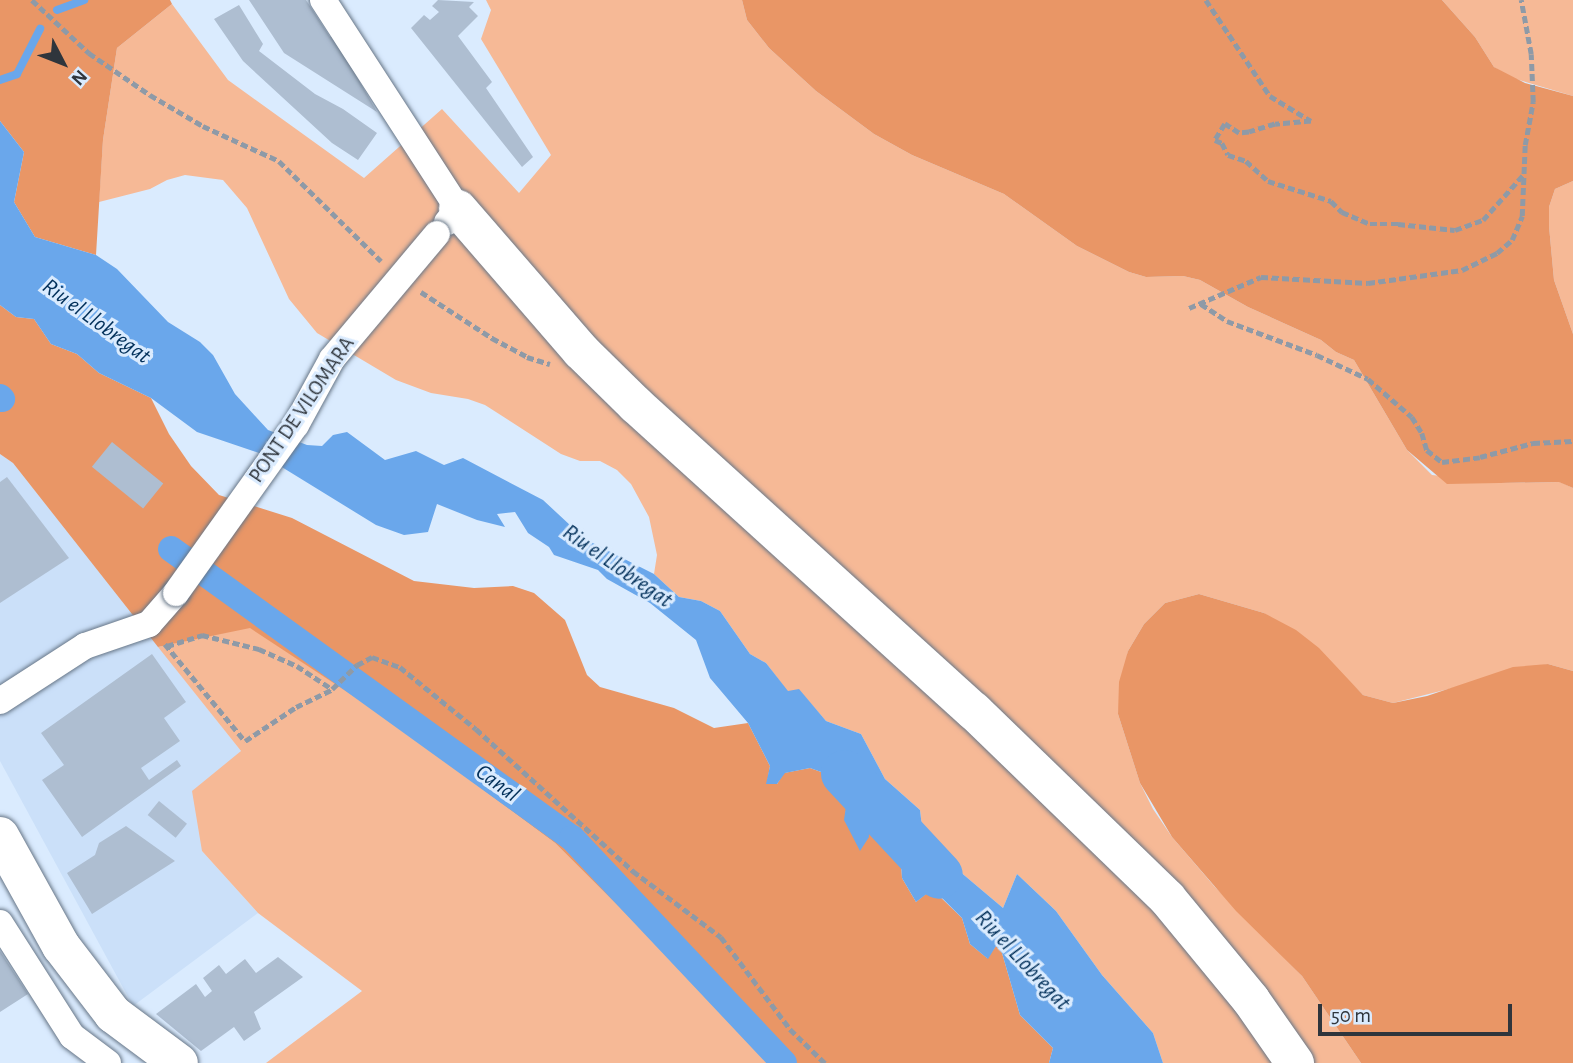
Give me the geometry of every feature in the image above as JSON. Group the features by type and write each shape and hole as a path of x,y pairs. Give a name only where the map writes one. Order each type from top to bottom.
{"street":[{"path":"323,0 447,221 636,405 974,711 1111,842 1167,898 1251,1000 1295,1063"},
{"name":"PONT DE VILOMARA","path":"0,701 85,646 149,624 176,593 296,425 331,359 447,221"},
{"path":"0,836 61,946 113,1014 179,1063"},
{"path":"0,923 72,1036 108,1063"},
{"path":"71,1063 72,1036"}],"path":[{"path":"32,0 89,53 150,95 203,126 279,161 297,175 351,234 383,263"},
{"path":"1206,0 1270,96 1311,121 1275,124 1239,133 1225,124 1215,140 1222,143 1228,155 1246,161 1268,181 1331,201 1342,212 1370,225 1398,224 1455,230 1483,220 1523,175"},
{"path":"1189,309 1261,277 1368,283 1462,270 1497,253 1512,240 1522,216 1523,175 1533,102 1531,54 1521,0"},
{"path":"415,287 446,310 527,357 555,365 568,364 581,351"},
{"path":"1200,303 1227,321 1317,355 1368,379 1412,417 1422,433 1427,450 1442,461 1480,457 1533,443 1573,441"},
{"path":"332,689 297,666 259,649 202,635 167,646 245,741 296,706 332,689 357,665 372,657 400,667 476,729 633,871 722,937 790,1029 825,1063"}],"shaded area":[{"path":"0,0 170,0 172,4 117,48 103,140 96,255 35,237 14,202 24,152 0,121"},
{"path":"486,0 742,0 747,20 769,48 816,91 874,134 912,155 1004,194 1077,246 1129,272 1146,277 1183,276 1200,280 1248,307 1321,340 1336,352 1354,360 1407,450 1432,475 1505,483 1560,482 1573,488 1573,671 1548,664 1393,703 1363,695 1342,674 1264,613 1199,594 1165,603 1144,624 1128,651 1118,714 1140,783 1153,809 1172,837 1214,886 1302,976 1361,1063 1163,1063 1153,1033 1102,975 1056,911 1017,874 1003,908 958,870 922,827 920,810 885,779 861,734 826,721 799,690 788,692 766,663 750,654 720,611 701,601 679,597 654,574 657,555 649,517 631,484 617,470 600,461 580,461 561,454 485,405 468,399 431,393 396,380 317,333 289,299 247,208 223,180 185,175 150,189 99,202 103,140 117,48 172,4 228,80 364,178 442,109 519,193 551,155 481,39 491,10"},
{"path":"742,0 1442,0 1475,37 1494,67 1525,83 1573,96 1573,181 1555,189 1549,207 1549,226 1554,280 1573,334 1573,488 1559,482 1447,484 1407,450 1354,360 1336,352 1321,340 1248,307 1200,280 1183,276 1146,277 1129,272 1077,246 1004,194 912,155 874,134 816,91 769,48 747,20"},
{"path":"1442,0 1573,0 1573,96 1509,77 1494,67 1475,37"},
{"path":"1573,181 1573,334 1554,280 1549,207 1555,189"},
{"path":"0,305 16,317 34,319 51,344 77,354 99,373 151,398 169,434 191,466 219,495 292,518 414,581 474,588 513,586 534,593 565,620 587,675 600,687 674,708 714,728 748,723 770,766 767,783 777,784 784,773 810,768 824,773 847,799 845,821 868,803 890,820 899,833 902,878 916,902 932,889 962,918 970,944 987,958 996,946 1002,953 1020,1015 1053,1048 1049,1063 767,1063 658,946 555,843 376,711 250,628 158,647 13,463 0,454"},
{"path":"0,454 13,463 241,751 202,851 258,913 133,1006 0,761"},
{"path":"1199,594 1264,613 1296,630 1319,648 1363,695 1393,703 1427,696 1513,667 1548,664 1573,671 1573,1063 1361,1063 1302,976 1236,911 1172,837 1140,783 1118,714 1119,682 1128,651 1144,624 1165,603"},
{"path":"250,627 376,711 555,843 658,946 767,1063 266,1063 362,991 258,913 202,851 192,791 241,751 158,647"}],"water":[{"path":"0,121 24,152 14,202 35,237 96,255 117,269 168,322 200,342 213,355 235,394 268,430 307,445 322,446 333,435 347,432 385,460 416,451 444,465 463,458 543,500 585,539 654,574 679,597 701,601 720,611 750,654 766,663 788,691 799,689 826,721 861,734 885,779 920,810 922,827 958,870 1003,908 1017,874 1056,911 1102,975 1153,1033 1163,1063 1049,1063 1053,1048 1020,1015 1002,953 996,946 988,959 970,944 962,918 933,889 916,902 902,878 899,833 890,820 877,821 868,805 869,837 860,851 844,820 847,799 824,773 810,768 785,773 777,784 766,784 770,766 748,723 710,678 696,640 650,603 607,579 598,570 554,555 549,547 528,533 515,512 497,514 505,527 477,520 437,504 428,532 404,535 376,525 259,453 197,432 151,398 99,373 77,354 51,344 34,319 16,317 0,305"}],"building":[{"path":"249,0 306,0 330,37 333,35 377,112 284,53"},
{"path":"438,0 474,2 469,7 478,16 458,36 492,82 486,88 533,157 522,167 411,28 424,15 430,20 439,12 432,6"},
{"path":"239,5 263,44 259,51 315,94 343,109 377,133 358,160 332,143 243,61 214,19"},
{"path":"112,442 163,484 143,508 92,467"},
{"path":"7,477 69,558 0,603 0,482"},
{"path":"152,654 186,702 164,718 180,741 141,768 149,780 177,760 181,766 82,837 42,780 64,765 41,733"},
{"path":"159,801 187,824 176,838 148,815"},
{"path":"126,826 175,861 92,914 67,873 95,855 99,843"},
{"path":"0,951 28,994 0,1012"},
{"path":"278,957 303,977 254,1012 261,1029 244,1041 234,1027 201,1051 156,1014 196,984 205,997 212,991 203,978 219,965 226,974 245,959 256,973"}],"waterway":[{"path":"57,10 84,0"},
{"path":"0,80 17,74 40,29"},
{"name":"Canal","path":"171,549 572,838 784,1063"},
{"name":"Riu el Llobregat","path":"844,773 939,875"}]}
